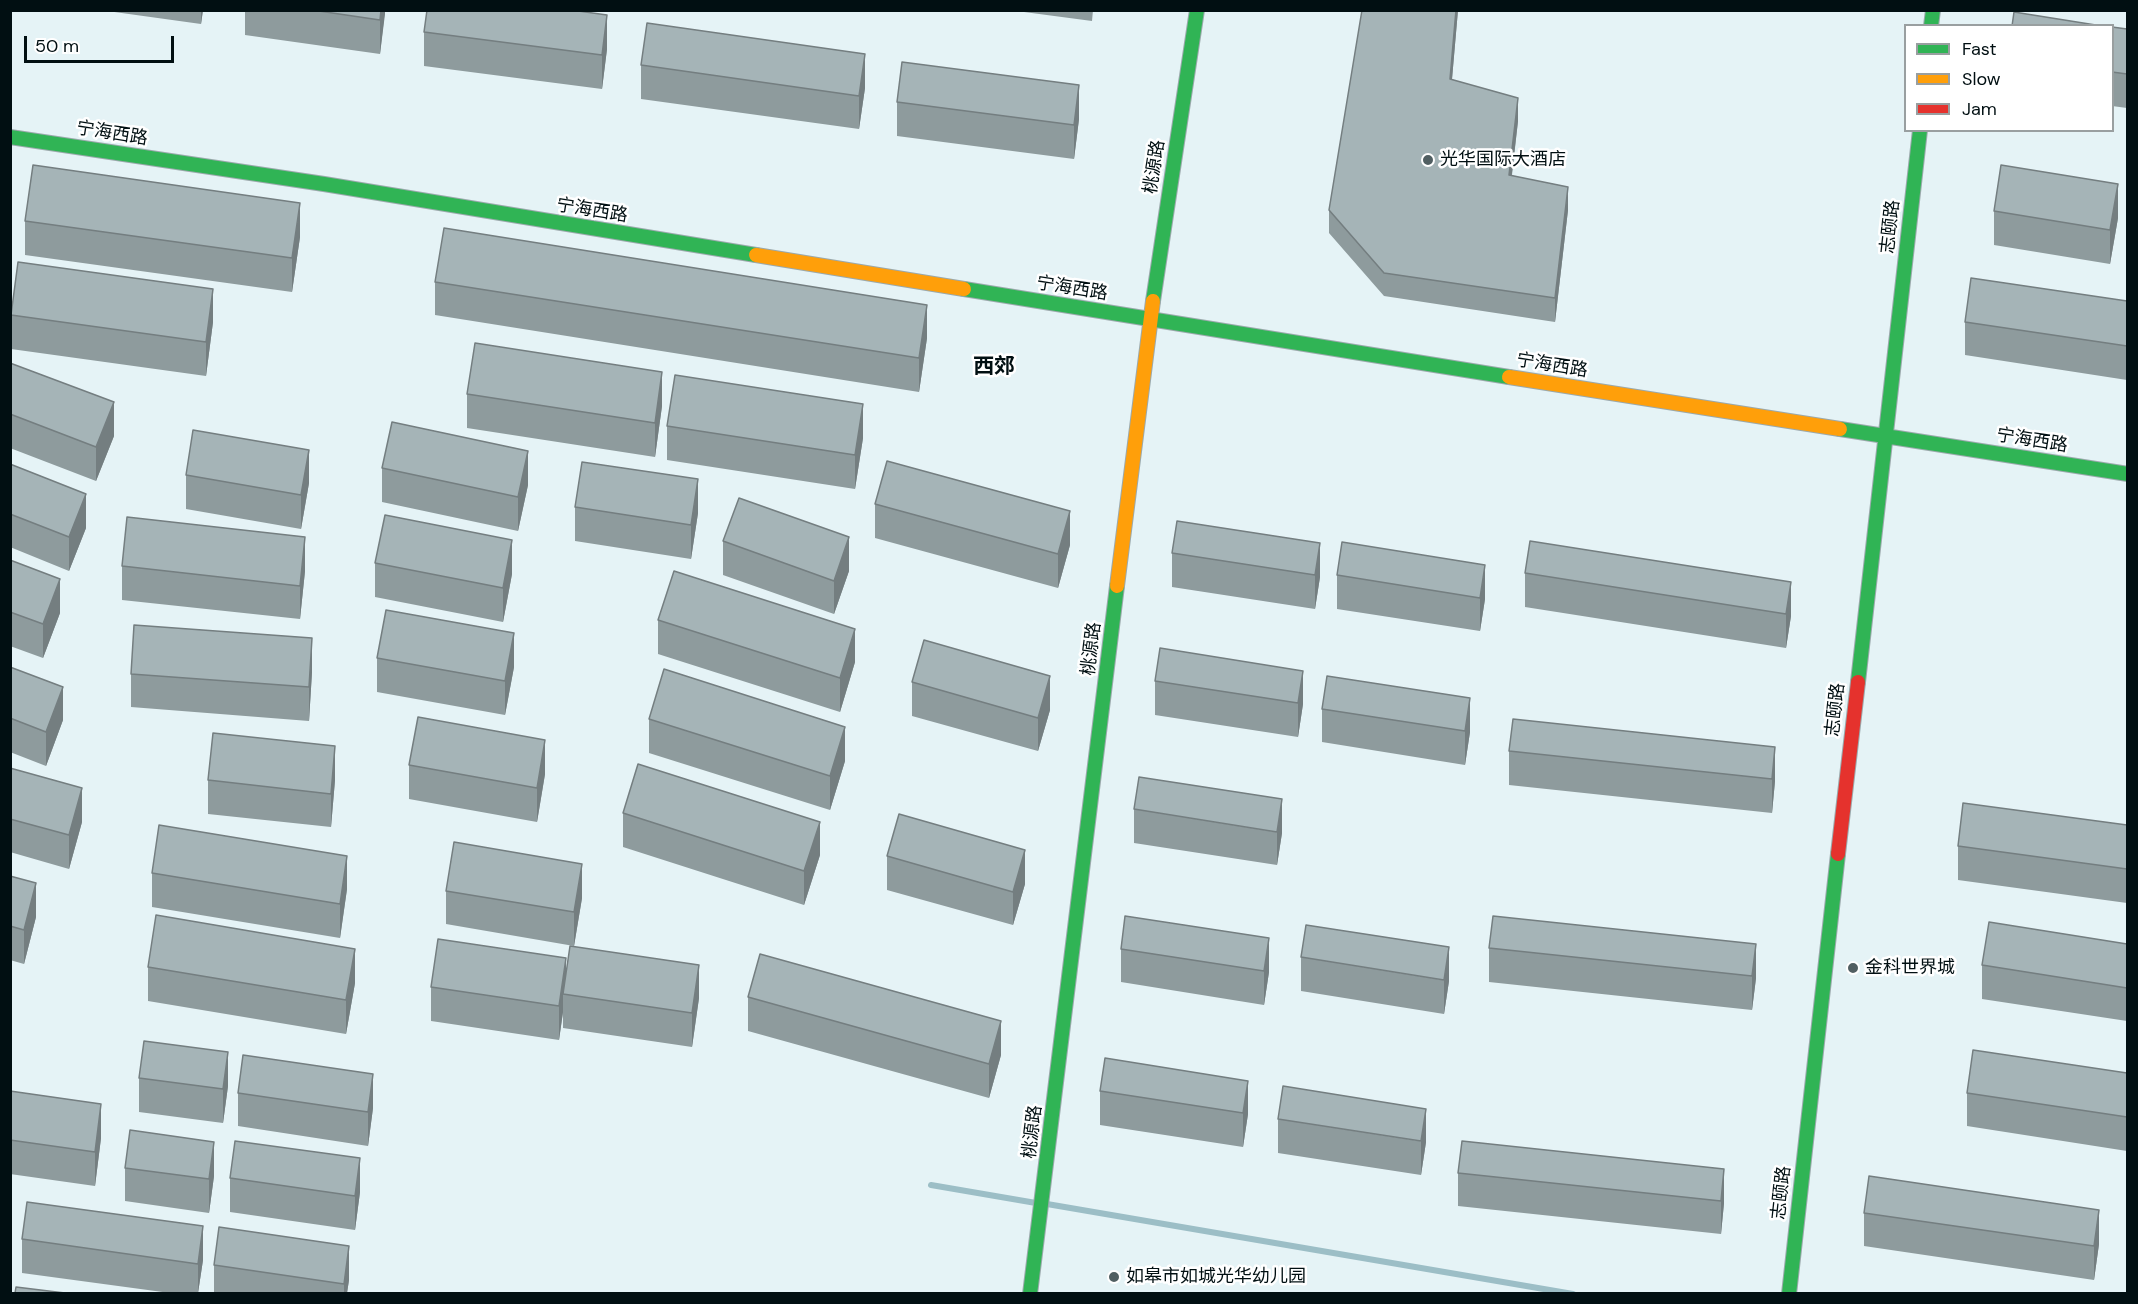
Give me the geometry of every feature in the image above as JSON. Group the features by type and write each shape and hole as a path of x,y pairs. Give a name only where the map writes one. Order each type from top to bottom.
{"street":[{"name":"桃源路","path":"1030,1293 1150,320 1197,10"},
{"name":"志颐路","path":"1789,1293 1920,132"},
{"name":"宁海西路","path":"10,137 324,184 1150,320 2127,474"}],"building":[{"path":"312,10 381,10 380,20"},
{"path":"427,10 571,10 607,15 602,55 424,32"},
{"name":"光华国际大酒店","path":"1362,10 1456,10 1450,79 1518,98 1509,175 1568,187 1555,298 1384,273 1329,210"},
{"path":"2014,12 2089,24 2012,24"},
{"path":"647,23 865,54 859,96 641,65"},
{"path":"2114,27 2127,29 2127,74 2114,72"},
{"path":"902,62 1079,85 1074,125 897,102"},
{"path":"33,165 300,203 292,258 25,221"},
{"path":"2001,165 2118,184 2110,230 1994,211"},
{"path":"444,228 927,305 919,358 435,282"},
{"path":"18,262 213,289 206,342 11,315"},
{"path":"1971,278 2127,301 2127,346 1965,322"},
{"path":"475,343 662,372 655,423 467,394"},
{"path":"10,363 114,402 96,447 10,414"},
{"path":"675,375 863,404 855,455 667,426"},
{"path":"392,422 528,451 518,497 382,468"},
{"path":"193,430 309,450 301,495 186,475"},
{"path":"887,461 1070,511 1058,554 875,504"},
{"path":"582,462 698,479 691,525 575,507"},
{"path":"10,464 86,494 69,537 10,514"},
{"path":"739,498 849,537 834,581 723,541"},
{"path":"385,515 512,540 503,588 375,563"},
{"path":"127,517 305,537 300,586 122,566"},
{"path":"1177,521 1320,543 1315,575 1172,553"},
{"path":"1530,541 1791,582 1786,614 1525,573"},
{"path":"1342,542 1485,565 1480,598 1337,575"},
{"path":"10,560 60,579 43,624 10,612"},
{"path":"674,571 855,629 840,678 658,620"},
{"path":"386,610 514,633 505,681 377,658"},
{"path":"134,625 312,638 309,687 131,674"},
{"path":"924,640 1050,676 1038,718 912,682"},
{"path":"1160,648 1303,671 1298,703 1155,681"},
{"path":"10,667 63,687 46,732 10,718"},
{"path":"664,669 845,727 830,776 649,719"},
{"path":"1327,676 1470,698 1465,731 1322,709"},
{"path":"418,717 545,740 537,788 409,765"},
{"path":"1513,719 1775,747 1772,779 1509,751"},
{"path":"213,733 335,746 331,794 208,780"},
{"path":"638,764 820,822 804,871 623,813"},
{"path":"10,768 82,788 69,835 10,819"},
{"path":"1139,777 1282,799 1277,832 1134,809"},
{"path":"1963,803 2127,825 2127,869 1958,846"},
{"path":"899,814 1025,850 1013,892 887,856"},
{"path":"159,825 347,856 340,904 152,873"},
{"path":"454,842 582,864 574,912 446,891"},
{"path":"10,876 36,883 24,930 10,926"},
{"path":"156,915 355,949 346,1000 148,967"},
{"path":"1125,916 1269,938 1264,971 1121,949"},
{"path":"1493,916 1756,944 1752,976 1489,948"},
{"path":"1989,922 2127,944 2127,988 1982,965"},
{"path":"1306,925 1449,947 1444,980 1301,957"},
{"path":"438,939 566,958 559,1006 431,987"},
{"path":"570,946 699,965 692,1013 563,994"},
{"path":"760,954 1001,1021 989,1064 748,997"},
{"path":"144,1041 228,1052 223,1089 139,1078"},
{"path":"1973,1050 2127,1073 2127,1117 1967,1093"},
{"path":"243,1055 373,1074 368,1112 238,1093"},
{"path":"1105,1058 1248,1081 1243,1113 1100,1091"},
{"path":"1283,1086 1426,1109 1421,1141 1278,1119"},
{"path":"10,1091 101,1104 95,1152 10,1140"},
{"path":"130,1130 214,1142 209,1179 125,1168"},
{"path":"235,1141 360,1158 355,1196 230,1178"},
{"path":"1462,1141 1724,1169 1721,1201 1458,1173"},
{"path":"1869,1176 2099,1210 2094,1246 1864,1213"},
{"path":"27,1202 203,1226 198,1264 22,1239"},
{"path":"219,1227 349,1246 344,1284 214,1265"},
{"path":"16,1287 65,1293 15,1293"}],"waterway":[{"path":"931,1185 1036,1203"},
{"path":"1047,1204 1573,1294"}],"traffic: fast":[{"path":"1153,301 1197,10"},
{"path":"1931,24 1933,10"},
{"path":"1858,682 1920,132"},
{"path":"10,137 324,184 756,255"},
{"path":"964,289 1509,377"},
{"path":"1840,429 2128,474"},
{"path":"1030,1294 1117,586"},
{"path":"1789,1294 1838,854"}],"traffic: slow":[{"path":"756,255 964,289"},
{"path":"1117,586 1153,301"},
{"path":"1509,377 1840,429"}],"traffic: jam":[{"path":"1838,854 1858,682"}],"place":[{"name":"光华国际大酒店","path":"1428,160"},
{"name":"金科世界城","path":"1853,968"},
{"name":"如皋市如城光华幼儿园","path":"1114,1277"}],"district":[{"name":"西郊","path":"994,367"}]}
